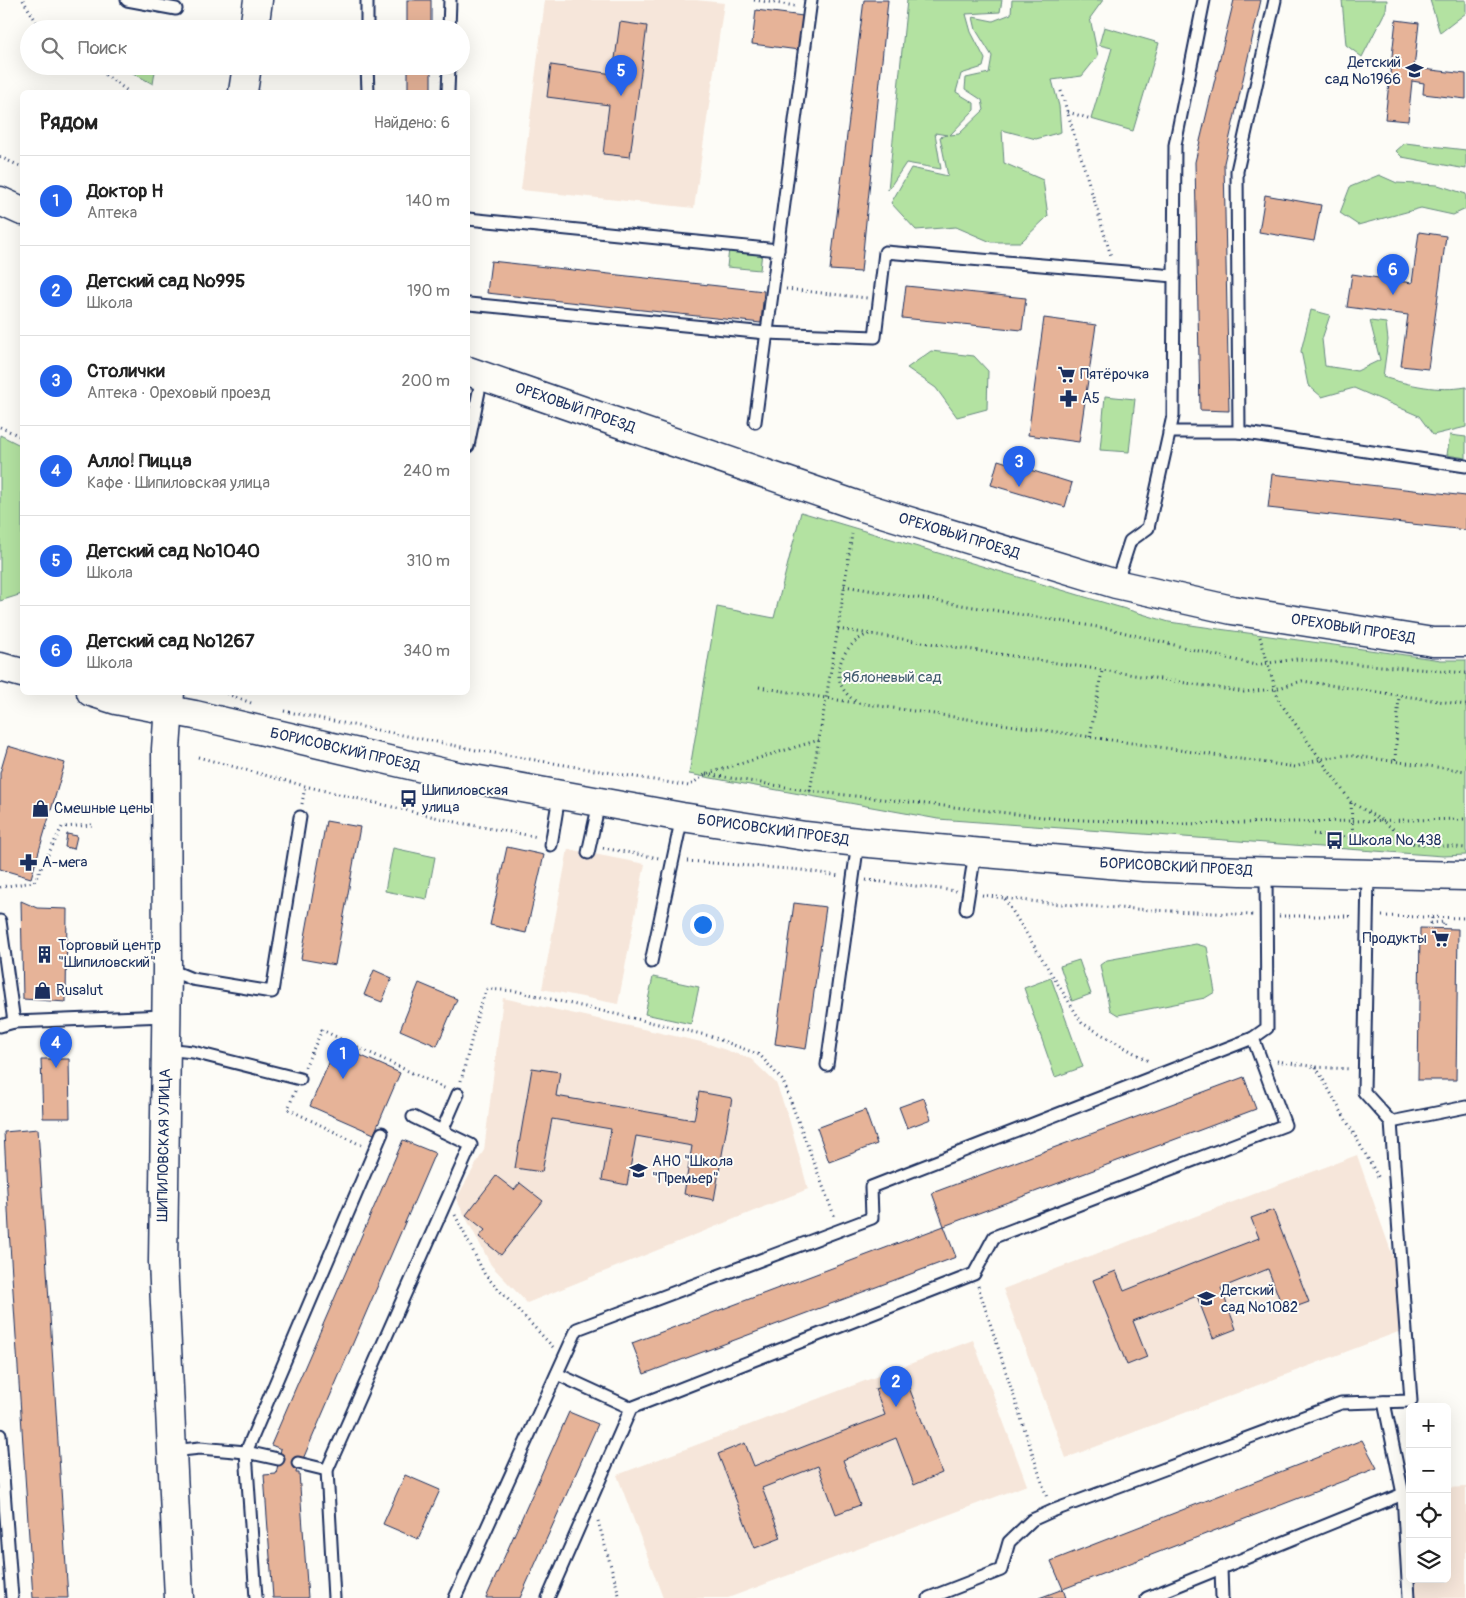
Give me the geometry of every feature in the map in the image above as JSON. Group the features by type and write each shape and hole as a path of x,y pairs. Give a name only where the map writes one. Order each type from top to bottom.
{"street":[{"path":"255,20 258,0"},
{"path":"243,90 246,75"},
{"path":"0,201 20,210"},
{"name":"ОРЕХОВЫЙ ПРОЕЗД","path":"475,374 856,505 1116,584 1232,610 1433,642 1466,642"},
{"path":"0,667 20,672"},
{"name":"БОРИСОВСКИЙ ПРОЕЗД","path":"100,695 116,700 169,702 457,776 599,803 805,836 1143,867 1466,876"},
{"name":"ШИПИЛОВСКАЯ УЛИЦА","path":"169,702 166,749 167,968 163,1262 179,1598"}],"lane":[{"path":"127,0 159,3 176,10"},
{"path":"367,0 367,20"},
{"path":"449,20 450,0"},
{"path":"1116,584 1130,541 1148,528 1173,416 1175,145 1204,0"},
{"path":"1239,432 1237,171 1275,0"},
{"path":"755,422 810,4"},
{"path":"367,75 368,90"},
{"path":"448,90 449,75"},
{"path":"470,219 778,250"},
{"path":"470,304 766,333 874,336 885,252 1174,276"},
{"path":"470,425 475,374"},
{"path":"1169,432 1239,432 1466,466"},
{"path":"551,842 559,796"},
{"path":"588,849 599,803"},
{"path":"167,968 192,979 272,992 300,817"},
{"path":"651,962 682,817"},
{"path":"827,1065 858,842"},
{"path":"966,909 975,852"},
{"path":"455,1598 577,1329 872,1218 871,1187 1253,1038 1267,1028 1266,871"},
{"path":"929,1598 1001,1570 1009,1542 1032,1520 1052,1511 1341,1403 1411,1401 1391,1122 1364,1092 1368,874"},
{"path":"0,921 14,1022"},
{"path":"0,1026 14,1022 165,1016"},
{"path":"548,1598 631,1408 974,1274 994,1237 1286,1125 1253,1038"},
{"path":"165,1049 193,1052 300,1079"},
{"path":"442,1130 458,1094"},
{"path":"1391,1122 1466,1107 1466,1101"},
{"path":"334,1598 327,1470 472,1144 413,1117"},
{"path":"256,1598 246,1452 382,1133"},
{"path":"557,1374 631,1408"},
{"path":"1384,1402 1403,1494 1409,1598"},
{"path":"0,1436 12,1598"},
{"path":"172,1451 200,1448 246,1452 278,1459"},
{"path":"298,1463 327,1470"},
{"path":"1147,1598 1403,1494"},
{"path":"1221,1568 1222,1598"}],"path":[{"path":"23,0 35,20"},
{"path":"754,0 810,4"},
{"path":"105,75 126,90"},
{"path":"1061,91 1116,271"},
{"path":"1068,112 1091,119"},
{"path":"0,157 20,166"},
{"path":"773,287 879,300"},
{"path":"0,427 20,436"},
{"path":"810,791 827,698 852,534"},
{"path":"844,586 1110,629 1255,665 1297,659 1466,673"},
{"path":"838,629 1244,692 1275,689 1302,682 1466,705"},
{"path":"1258,630 1279,702 1351,802 1381,820 1414,844"},
{"path":"859,703 852,700 846,692 839,674 840,665 842,656 853,642 869,634"},
{"path":"1090,737 1102,671"},
{"path":"759,687 1295,767 1320,759 1347,755 1466,771"},
{"path":"230,695 261,706"},
{"path":"1395,760 1399,695"},
{"path":"279,710 476,750 689,786 706,774 819,740"},
{"path":"198,756 305,786 450,821 551,842"},
{"path":"706,774 810,791 1061,819 1180,824 1466,820"},
{"path":"1351,802 1353,838"},
{"path":"0,887 34,882 62,827 92,824"},
{"path":"1313,834 1466,848"},
{"path":"588,849 672,860 801,870 1005,898 1118,907 1267,916 1466,918"},
{"path":"1005,898 1082,1022 1166,1072"},
{"path":"1432,918 1431,923 1444,922 1443,928"},
{"path":"374,1151 288,1109 322,1030 458,1094 480,1006 487,989 516,991 710,1036 760,1055 783,1081 839,1230"},
{"path":"1262,1059 1316,1067 1364,1069"},
{"path":"1316,1067 1381,1181"},
{"path":"452,1188 454,1213 485,1274 564,1358"},
{"path":"974,1274 1052,1511"},
{"path":"591,1498 620,1598"}],"shaded area":[{"path":"545,0 696,0 724,3 694,208 521,190"},
{"path":"568,849 645,864 618,1004 542,989"},
{"name":"АНО \"Школа \"Премьер\"","path":"503,998 706,1043 751,1059 776,1083 789,1119 808,1189 527,1303 491,1265 456,1199 484,1150"},
{"name":"Детский сад №1082","path":"1357,1155 1411,1308 1406,1329 1066,1458 1003,1289"},
{"path":"973,1340 1027,1485 728,1598 663,1598 617,1475"},
{"path":"1466,1487 1466,1598 1414,1598 1413,1583 1451,1583 1451,1488"}],"green space":[{"path":"907,0 1002,0 1000,12 966,14 971,32 985,59 983,67 961,74 956,92 974,103 974,110 950,135 959,134 984,110 982,100 965,89 966,78 989,73 992,56 976,30 973,17 993,21 1011,14 1012,0 1103,0 1090,18 1098,56 1082,76 1052,80 1059,106 1061,132 1036,139 1002,130 1004,163 1043,180 1048,216 1021,242 991,242 956,227 916,230 891,203 911,168 948,176 940,137 947,135 935,133 941,169 906,163 888,190"},
{"path":"1342,0 1387,0 1386,10 1362,57 1346,45"},
{"path":"1430,0 1466,0 1466,13 1440,33"},
{"path":"1104,27 1159,43 1133,131 1091,119 1112,48 1099,45"},
{"path":"136,75 154,75 153,84"},
{"path":"1405,143 1466,150 1466,169 1402,157 1396,151"},
{"path":"1379,175 1397,183 1438,185 1466,194 1466,209 1453,215 1421,208 1358,225 1340,213 1350,187"},
{"path":"729,249 762,252 760,270 727,267"},
{"path":"1311,310 1330,315 1322,339 1325,366 1357,371 1380,360 1370,321 1386,323 1388,340 1383,377 1424,387 1445,389 1466,387 1466,427 1433,435 1419,416 1354,388 1322,397 1308,385 1301,351"},
{"path":"931,351 974,356 988,371 987,409 957,417 936,388 907,368"},
{"path":"1105,396 1135,399 1129,452 1100,450"},
{"path":"0,435 20,445 20,595 0,601"},
{"path":"1450,435 1466,437 1466,458 1447,455"},
{"name":"Яблоневый сад","path":"801,512 1169,622 1441,660 1466,660 1466,855 1443,856 938,819 689,774 717,607 774,618"},
{"path":"393,848 435,857 427,899 385,891"},
{"path":"1196,944 1207,947 1215,992 1205,998 1118,1015 1110,1010 1100,965 1107,960"},
{"path":"1079,960 1091,994 1072,1001 1060,966"},
{"path":"653,977 699,987 691,1024 645,1014"},
{"path":"1051,978 1083,1067 1055,1077 1024,988"}],"building":[{"path":"407,0 431,0 431,20 407,20"},
{"path":"864,0 888,0 861,272 830,270"},
{"path":"1234,0 1261,0 1224,163 1229,411 1200,410 1195,162"},
{"path":"756,10 803,16 799,50 752,44"},
{"name":"Детский сад №1966","path":"1396,20 1419,23 1414,68 1466,74 1466,99 1423,94 1424,83 1412,81 1408,121 1385,119"},
{"path":"620,22 647,26 630,157 603,154 609,105 547,97 551,65 613,74"},
{"path":"408,75 431,75 431,90 408,90"},
{"path":"1265,195 1321,205 1314,241 1259,232"},
{"path":"1419,232 1446,236 1428,369 1401,366 1408,315 1347,307 1352,274 1412,283"},
{"path":"491,261 764,291 761,323 487,293"},
{"path":"906,286 1026,298 1022,330 902,318"},
{"path":"1044,318 1096,325 1079,442 1028,435"},
{"path":"998,460 1072,483 1065,507 991,485"},
{"path":"1272,474 1466,496 1466,530 1268,508"},
{"path":"8,746 65,763 31,878 0,869 0,773"},
{"path":"326,821 360,827 335,965 301,959"},
{"path":"67,834 77,836 74,849 65,847"},
{"path":"507,847 544,855 526,933 490,925"},
{"name":"Торговый центр \"Шипиловский\"","path":"21,901 37,908 67,909 66,1002 23,999"},
{"path":"794,903 826,907 806,1049 775,1044"},
{"path":"1420,928 1458,929 1456,1080 1418,1080"},
{"path":"374,970 392,978 382,1002 364,995"},
{"path":"419,983 457,999 437,1046 400,1030"},
{"path":"337,1045 400,1073 374,1134 310,1106"},
{"path":"41,1059 69,1059 70,1118 43,1118"},
{"path":"532,1068 560,1072 556,1096 694,1120 699,1092 732,1098 714,1200 684,1194 692,1146 636,1136 627,1185 602,1180 611,1129 552,1119 542,1172 515,1168"},
{"path":"1244,1077 1256,1109 944,1226 932,1193"},
{"path":"924,1098 931,1119 907,1128 899,1107"},
{"path":"865,1110 877,1144 829,1162 817,1128"},
{"path":"38,1129 68,1598 33,1598 9,1229 4,1132"},
{"path":"403,1140 435,1153 303,1459 299,1457 296,1473 299,1473 308,1598 273,1598 264,1475 276,1474 281,1449 271,1445"},
{"path":"496,1176 514,1190 520,1183 543,1201 501,1255 479,1237 485,1230 466,1215"},
{"path":"1273,1210 1309,1302 1284,1311 1268,1269 1221,1288 1236,1329 1213,1338 1197,1296 1133,1321 1147,1357 1127,1365 1093,1280 1116,1271 1124,1291 1259,1238 1251,1218"},
{"path":"944,1226 956,1257 644,1374 632,1343"},
{"path":"905,1377 942,1473 914,1485 896,1438 843,1460 860,1505 836,1514 818,1466 762,1488 781,1538 755,1548 718,1454 745,1443 754,1466 885,1415 875,1389"},
{"path":"569,1412 598,1424 520,1598 486,1598"},
{"path":"1362,1440 1377,1468 1063,1589 1051,1561"},
{"path":"405,1475 440,1490 418,1539 383,1524"},
{"path":"1063,1589 1066,1598 1039,1598"}],"place":[{"name":"Детский сад №1966","path":"1415,71"},
{"name":"Детский сад №1040","path":"621,96"},
{"name":"Детский сад №1267","path":"1393,295"},
{"name":"Пятёрочка","path":"1066,374"},
{"name":"А5","path":"1068,398"},
{"name":"Столички","path":"1019,487"},
{"name":"Шипиловская улица","path":"408,799"},
{"name":"Смешные цены","path":"40,808"},
{"name":"Школа № 438","path":"1335,840"},
{"name":"А-мега","path":"28,862"},
{"name":"Продукты","path":"1441,938"},
{"name":"Торговый центр \"Шипиловский\"","path":"44,954"},
{"name":"Rusalut","path":"42,990"},
{"name":"Алло! Пицца","path":"56,1068"},
{"name":"Доктор Н","path":"343,1079"},
{"name":"АНО \"Школа \"Премьер\"","path":"638,1170"},
{"name":"Детский сад №1082","path":"1207,1299"},
{"name":"Детский сад №995","path":"896,1407"}]}
